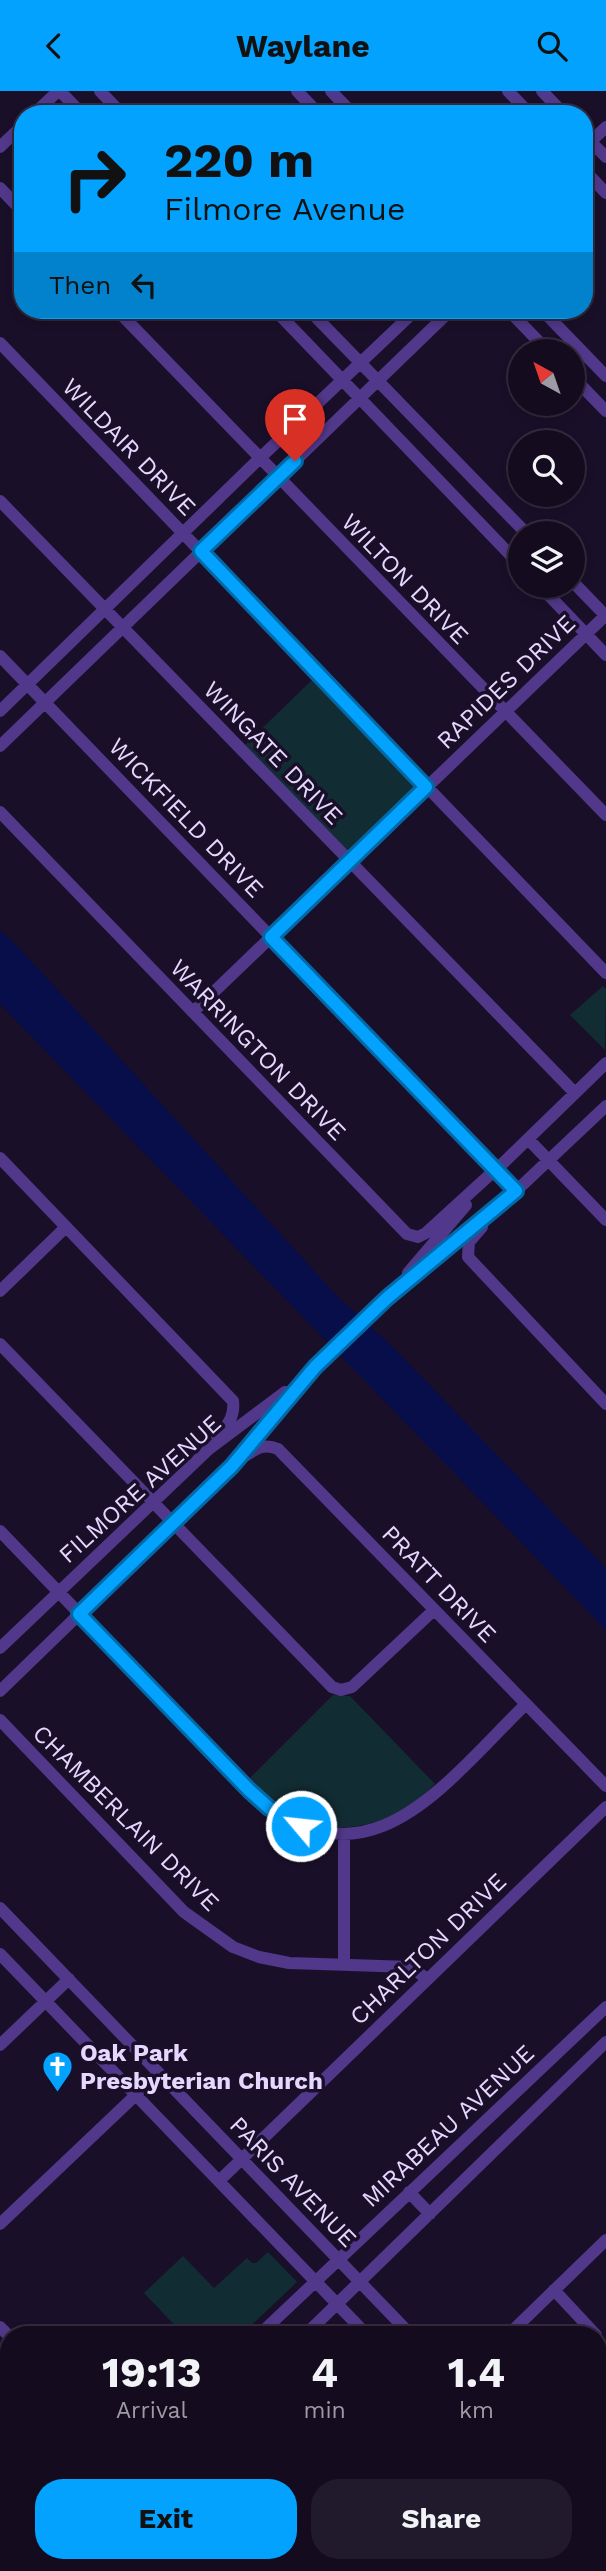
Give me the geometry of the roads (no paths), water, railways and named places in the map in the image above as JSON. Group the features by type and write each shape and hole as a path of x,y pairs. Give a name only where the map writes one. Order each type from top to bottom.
{"street":[{"path":"44,105 59,91 73,105"},
{"path":"100,91 113,105"},
{"path":"297,91 310,105"},
{"path":"331,91 344,105"},
{"path":"508,91 521,105"},
{"path":"542,91 555,105"},
{"path":"0,147 14,134"},
{"path":"0,188 14,203"},
{"name":"WILTON DRIVE","path":"126,319 606,815"},
{"path":"284,319 508,552"},
{"path":"318,319 514,521"},
{"path":"0,711 407,319"},
{"path":"0,745 441,319"},
{"path":"517,319 536,339"},
{"path":"551,319 606,376"},
{"name":"WILDAIR DRIVE","path":"0,343 606,973"},
{"path":"585,389 606,411"},
{"name":"WINGATE DRIVE","path":"0,501 575,1093"},
{"path":"585,594 606,615"},
{"path":"551,598 606,655"},
{"name":"RAPIDES DRIVE","path":"193,1012 606,615"},
{"name":"WICKFIELD DRIVE","path":"0,656 516,1191"},
{"name":"WARRINGTON DRIVE","path":"0,812 413,1237 426,1233 495,1170"},
{"name":"FILMORE AVENUE","path":"387,1298 495,1170 606,1063"},
{"name":"FILMORE AVENUE","path":"0,1649 209,1449 315,1367 387,1298 516,1191 606,1106"},
{"path":"528,1139 606,1220"},
{"path":"0,1158 233,1401 235,1412 232,1419 209,1449"},
{"path":"516,1191 469,1242 468,1257 606,1404"},
{"path":"0,1291 66,1227"},
{"path":"0,1344 332,1687 341,1690 352,1687 434,1610"},
{"name":"FILMORE AVENUE","path":"0,1691 232,1466 315,1367"},
{"name":"PRATT DRIVE","path":"232,1466 261,1446 269,1445 278,1449 606,1786"},
{"path":"0,1531 269,1808 301,1826 344,1835 382,1827 412,1812 526,1704"},
{"name":"CHAMBERLAIN DRIVE","path":"0,1720 184,1912 233,1947 259,1957 289,1963 411,1967 427,1979"},
{"name":"CHARLTON DRIVE","path":"219,2181 606,1807"},
{"path":"344,1835 344,1963"},
{"name":"PARIS AVENUE","path":"0,1908 360,2281 399,2326"},
{"path":"0,1954 359,2326"},
{"path":"0,2045 69,1979"},
{"name":"MIRABEAU AVENUE","path":"268,2326 606,2007"},
{"name":"MIRABEAU AVENUE","path":"314,2326 606,2042"},
{"path":"0,2224 159,2073"},
{"path":"409,2192 430,2214"},
{"path":"517,2326 606,2240"},
{"path":"554,2290 588,2326"}],"place":[{"name":"Oak Park Presbyterian Church","path":"57,2094"}]}
